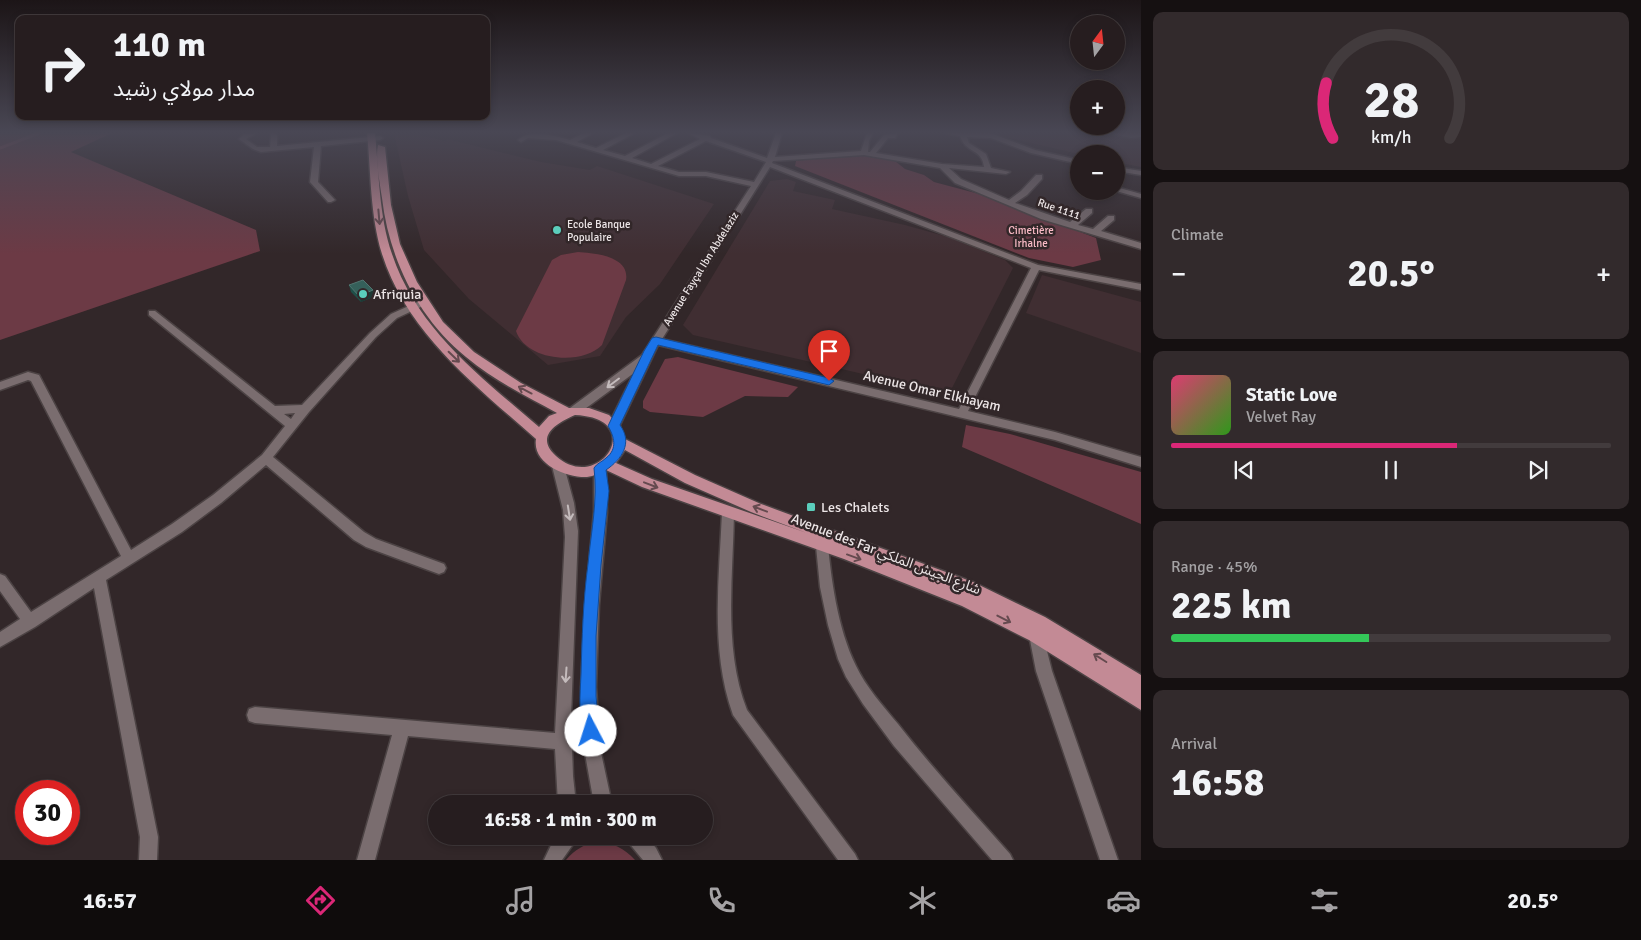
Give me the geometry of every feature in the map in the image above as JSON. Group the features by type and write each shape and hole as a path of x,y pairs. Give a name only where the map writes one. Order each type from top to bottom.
{"main road":[{"path":"378,173 380,226 393,272 412,307 443,346 542,437"},
{"path":"382,173 390,224 402,264 411,282 442,327 462,348 483,365 518,387 571,412"},
{"path":"584,411 599,415 614,426 619,433 621,442 617,454 604,466 586,472 571,471 558,466 544,453 542,437 550,422 571,412 584,411"},
{"name":"Avenue des Far شارع الجيش الملكي","path":"621,442 697,482 821,539 1038,628 1141,685"},
{"name":"Avenue des Far شارع الجيش الملكي","path":"604,466 728,513 821,539"},
{"name":"Avenue des Far شارع الجيش الملكي","path":"1038,628 1068,653 1141,701"}],"street":[{"path":"315,173 314,182 331,200"},
{"path":"676,173 706,174 756,185"},
{"name":"Avenue Fayçal Ibn Abdelaziz","path":"571,412 635,367 649,351 762,173"},
{"path":"800,173 1036,267 1141,286"},
{"name":"Rue 1111","path":"951,173 964,184 1010,203 1071,226 1141,246"},
{"path":"1010,203 1024,193 1039,177"},
{"path":"1125,192 1141,196"},
{"path":"1071,226 1089,211"},
{"path":"1095,232 1111,218"},
{"path":"962,413 1036,267"},
{"path":"0,640 129,559 217,499 266,458 291,425 373,335 394,316 424,302"},
{"path":"152,313 291,425"},
{"name":"Avenue Omar Elkhayam","path":"656,341 962,413 1099,448 1141,462"},
{"name":"Avenue Fayçal Ibn Abdelaziz","path":"614,426 649,351"},
{"path":"0,386 28,376 35,378 129,559"},
{"path":"274,410 305,409"},
{"path":"266,458 359,536 371,543 439,568"},
{"path":"558,466 571,526 569,627 563,742 566,795"},
{"path":"601,795 592,748 588,696 589,636 604,466"},
{"path":"728,513 727,638 730,681 734,700 741,715 849,860"},
{"path":"821,539 827,584 837,629 851,671 872,705 936,785 1004,860"},
{"path":"99,578 149,837 148,860"},
{"path":"0,580 30,622"},
{"path":"1038,628 1044,671 1109,860"},
{"path":"256,715 563,742"},
{"path":"366,860 402,728"},
{"path":"553,860 562,845"},
{"path":"642,845 653,860"}],"shaded area":[{"name":"Ecole Banque Populaire","path":"403,173 619,173 714,204 660,284 626,317 600,356 548,365 469,299 424,250"},
{"path":"787,179 796,182 793,191 835,200 832,209 905,225 948,237 1005,260 1013,268 952,388 937,391 693,335 683,325 770,181"},
{"path":"1042,275 1141,302 1141,353 1026,313"}],"green space":[{"path":"0,173 121,173 256,230 260,251 0,340"},
{"name":"Cimetière Irhalne","path":"813,173 918,173 934,182 983,195 1096,238 1101,260 1073,267 1029,258"},
{"path":"578,252 593,253 610,257 617,261 626,272 626,280 602,345 593,352 569,358 542,354 531,349 522,341 516,331 552,260 561,255"},
{"path":"678,357 798,387 788,397 745,396 703,417 650,412 643,408 643,401 665,359"},
{"path":"966,425 1010,434 1141,472 1141,524 962,447"},
{"path":"586,845 613,845 627,852 635,860 566,860"}],"building":[{"path":"363,280 373,290 359,296 349,285"}],"place":[{"name":"Ecole Banque Populaire","path":"557,230"},
{"name":"Afriquia","path":"363,294"},
{"name":"Les Chalets","path":"811,507"}],"route":[{"path":"591,731 588,696 589,636 594,565 603,491 600,468 613,460 620,449 619,433 614,426 649,351 656,341 829,381"}]}
